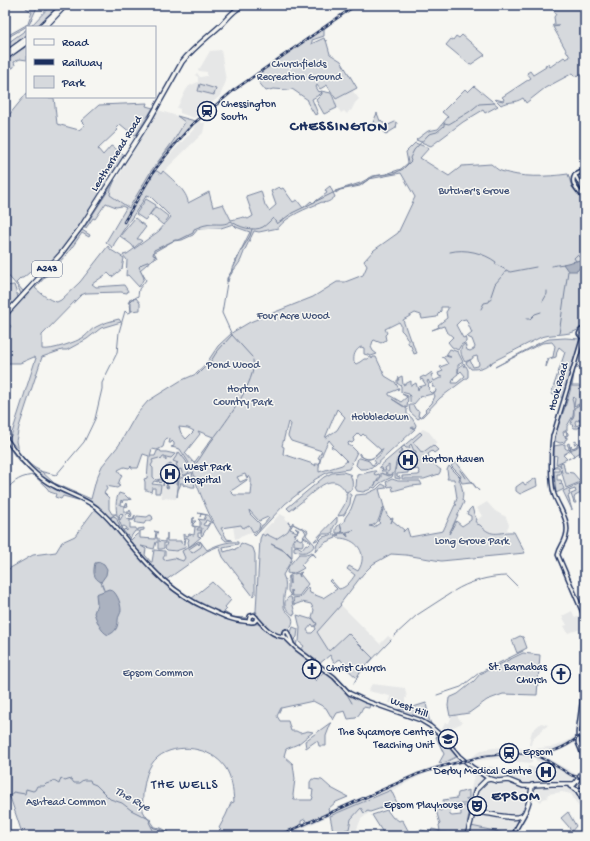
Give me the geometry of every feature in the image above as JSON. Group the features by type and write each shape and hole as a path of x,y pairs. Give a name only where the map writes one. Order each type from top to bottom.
{"highway":[{"path":"41,26 62,5"},
{"path":"46,26 66,5"},
{"name":"Leatherhead Road","path":"5,315 60,255 81,227 150,118 182,62 234,11 244,5"},
{"path":"5,54 26,39"},
{"path":"5,58 26,43"},
{"path":"467,836 472,814 472,802 475,793 486,779 498,781 508,780 523,786 574,783 584,769"},
{"path":"472,814 488,812 508,817 522,815 532,786"},
{"path":"472,814 488,812"}],"main road":[{"path":"585,170 575,175 573,180 574,185 585,199"},
{"path":"575,175 585,193"},
{"path":"574,185 574,180 578,180"},
{"name":"Hook Road","path":"585,329 581,330 579,333 584,340 577,353 552,443 553,489 566,520 567,530 566,540 558,555 585,618"},
{"path":"5,437 22,460 46,481 53,486 93,505 103,514 171,588 194,603 228,619 261,624"},
{"path":"240,622 252,615 256,617 266,629 286,637"},
{"path":"253,622 256,617"},
{"path":"249,618 253,622"},
{"path":"276,634 280,635 284,632"},
{"path":"284,632 289,634 295,647"},
{"path":"284,632 283,635 286,637"},
{"path":"286,637 288,637 289,634"},
{"name":"West Hill","path":"286,637 295,647 329,672 348,692 366,701 426,723 441,735 459,756 486,779"},
{"path":"584,769 582,754 578,743 578,732 582,702 582,669 585,654"},
{"path":"574,783 585,805"},
{"path":"577,790 585,789"},
{"path":"521,822 522,815"},
{"path":"515,836 516,829 521,822 522,815"}],"shaded area":[{"path":"221,50 226,81 220,96 194,118 180,113 180,109 177,108 186,90 189,86 198,82 198,77 195,75 197,73 200,77 207,76 207,72 199,71 198,69 210,51"},
{"path":"352,90 359,99 351,111 350,110 347,114 344,111 341,113 334,102"},
{"path":"158,110 177,116 185,122 174,140 151,171 129,208 110,195 111,189"},
{"path":"199,121 205,123 203,133 161,174 157,171 163,162 194,129 193,128"},
{"path":"580,260 583,261 577,271 568,271 563,264"},
{"path":"585,390 585,426 577,430 570,422 574,415 571,398"},
{"name":"Horton Haven","path":"423,429 429,432 437,442 423,454 395,473 395,476 383,478 381,481 369,473 374,471 377,472 380,467"},
{"name":"West Park Hospital","path":"180,449 193,472 179,480 176,499 162,498 160,489 162,481 153,477 153,468 147,468 149,457 158,455 173,456"},
{"path":"487,502 495,511 506,517 509,525 507,529 508,531 496,534 487,532 477,524 475,521 482,516 477,508"},
{"path":"280,514 286,517 285,519 289,521 288,523 291,525 288,531 276,539 266,534 265,536 262,534 265,529 273,523 273,521"},
{"path":"249,525 253,532 235,539 233,526"},
{"path":"200,540 206,549 168,576 161,565 162,556 165,555 165,551 176,552 184,550"},
{"path":"100,562 104,564 107,569 106,575 101,582 96,579 94,572 95,563"},
{"path":"109,589 112,590 118,597 121,613 116,629 108,635 101,628 94,613 97,604 96,594"},
{"path":"340,604 380,644 388,636 392,639 373,658 348,633 329,651 316,631"},
{"path":"572,611 575,618 582,615 585,621 585,628 568,633 564,626 567,625 562,616"},
{"path":"372,684 405,688 407,698 405,698 405,708 397,708 397,703 389,703 390,696 368,691"},
{"path":"456,714 462,723 453,727 451,731 448,730 444,736 440,733 445,723 449,723 451,718"},
{"path":"541,723 548,725 534,737 531,745 529,745 532,731"},
{"path":"576,735 577,742 545,757 578,775 575,780 579,780 585,772 585,799 583,800 583,803 578,806 571,794 562,792 548,794 547,798 543,799 541,802 532,796 523,813 517,815 505,815 485,810 475,810 473,801 466,801 466,798 469,798 474,776 468,773 470,769 473,771 476,765 488,770 489,766 505,770 505,774 510,772 526,779 528,766 536,768 537,764 540,765 542,763 536,761 534,749 557,746"},
{"path":"510,746 511,748 532,748 532,763 510,761 504,758 474,761 471,758 477,753 486,749"},
{"path":"458,757 465,763 452,765 426,773 395,789 318,821 288,836 284,830 301,825 396,782 429,768 449,762"},
{"path":"362,808 370,812 361,819 357,829 358,836 346,836 345,830 349,829 351,819"},
{"path":"481,814 519,818 520,821 516,828 509,834 471,826 475,817"}],"green space":[{"path":"38,5 29,25 5,39 5,37 28,24 32,12 26,8 26,6"},
{"path":"51,5 60,5 38,26 31,26"},
{"path":"560,5 585,5 585,74 574,76 573,73 545,88 526,103 523,98 501,105 495,99 503,101 504,99 502,97 531,78 527,73 530,71 533,75 546,67 545,65 548,64 550,67 564,57 566,59 570,57 553,27 559,26 552,26 555,24 554,17 556,14 553,9"},
{"name":"Churchfields Recreation Ground","path":"331,23 324,29 324,36 312,40 311,44 324,38 330,54 341,61 357,88 336,99 327,85 320,89 317,85 316,87 319,92 320,91 322,93 312,99 318,114 315,115 307,102 308,100 292,89 273,89 266,91 257,80 256,75"},
{"path":"26,30 26,36 5,52 5,45"},
{"path":"462,35 485,55 470,65 446,45 451,39 453,40 456,36 459,38"},
{"path":"26,47 26,60 20,59 14,62 15,65 13,68 7,67 5,70 5,60"},
{"path":"200,84 216,89 214,95 198,91"},
{"path":"474,86 498,106 485,113 483,110 463,122 431,146 416,140 428,131 438,129 448,117 442,112 465,89 468,92"},
{"path":"321,91 331,93 337,108 324,114 316,100 322,93"},
{"path":"26,94 26,98 54,98 57,124 79,130 85,125 81,121 99,105 147,103 146,106 153,108 136,135 120,124 116,128 118,130 98,149 103,155 111,146 126,156 68,243 36,279 35,278 40,271 36,267 16,283 23,291 34,280 21,294 18,287 5,272 5,120"},
{"path":"377,113 380,121 381,120 386,126 395,122 397,123 396,128 386,134 384,133 384,128 372,125"},
{"path":"177,116 195,121 165,153 153,171 157,171 161,174 163,171 170,177 185,194 188,203 209,192 213,207 223,204 231,220 244,217 248,219 253,216 246,196 261,191 265,205 269,211 276,205 271,191 279,187 281,189 283,188 293,202 297,200 303,208 311,201 313,203 327,193 325,190 330,186 335,197 327,202 322,202 298,213 287,219 278,228 259,232 254,231 241,260 230,275 228,282 227,279 250,232 236,227 233,224 221,228 198,229 193,235 182,240 173,241 154,252 157,258 153,259 140,270 144,278 139,287 128,275 126,276 127,260 123,255 127,254 159,231 171,217 150,196 147,195 114,244 113,248 106,242 126,208 122,206 116,207 106,203 95,219 93,218 86,228 84,228 115,180 110,195 129,208 151,171 174,140 185,122"},
{"path":"415,143 429,148 420,158 449,176 462,166 491,164 497,169 517,175 551,176 568,174 572,187 585,202 585,327 570,333 541,337 492,362 490,365 491,362 482,368 477,369 471,369 466,363 470,360 473,367 478,366 477,356 465,362 461,354 461,347 465,344 467,350 470,351 475,347 472,339 467,337 472,333 466,319 461,320 456,325 463,338 465,337 466,340 466,342 461,345 458,350 452,347 448,342 453,337 446,331 444,326 432,330 439,327 438,325 447,318 446,312 448,307 441,307 441,311 437,317 422,319 421,315 415,313 403,320 410,340 412,340 417,353 414,354 408,340 401,330 401,325 399,322 385,329 387,333 385,335 386,340 381,343 374,340 371,347 377,354 371,356 364,354 364,348 361,347 355,353 354,362 356,364 364,359 368,359 369,357 372,359 373,357 376,357 385,376 395,382 399,389 389,393 389,395 401,402 407,397 402,394 408,396 407,408 392,399 407,409 407,414 412,418 416,425 415,428 411,428 415,429 375,466 360,469 356,465 358,458 369,461 372,465 376,463 374,460 380,455 383,449 375,457 371,459 381,450 363,434 361,436 358,433 353,438 354,441 352,443 348,443 349,446 356,451 355,452 357,452 349,469 328,472 314,480 285,504 255,536 253,534 259,531 262,525 269,518 268,517 259,521 249,510 250,514 260,524 259,529 253,532 249,525 243,528 241,525 221,528 227,539 232,540 226,541 211,518 189,463 180,449 171,447 174,446 174,443 172,441 169,443 170,439 167,438 163,447 157,450 152,449 150,456 155,456 157,451 160,450 161,452 175,454 171,458 166,457 166,461 165,457 161,460 159,458 152,460 153,462 151,466 153,468 153,477 156,480 161,479 162,481 160,483 159,480 158,482 154,481 152,484 161,485 160,493 155,493 155,488 152,488 151,492 145,490 144,479 147,478 149,456 143,454 138,468 132,468 131,466 129,468 124,467 118,470 122,476 118,485 120,486 117,488 106,486 107,489 104,493 109,498 109,509 112,514 116,514 109,518 85,499 84,502 79,499 63,496 61,499 55,497 56,494 50,492 18,460 10,449 11,444 5,435 5,432 9,438 11,436 36,358 34,357 20,363 5,363 5,336 11,326 5,320 5,317 50,269 82,230 90,235 89,237 82,233 68,253 35,288 51,300 57,302 61,300 80,282 108,246 111,250 124,258 122,269 112,277 108,273 92,284 96,287 124,285 128,291 127,293 86,293 81,295 42,335 42,349 51,349 80,339 94,328 104,323 119,319 121,322 101,328 87,339 67,350 62,350 42,357 19,427 16,441 19,453 31,465 41,471 54,483 91,499 96,480 102,466 119,445 136,415 148,401 180,381 196,374 208,361 218,346 233,332 250,322 313,297 337,282 345,282 363,275 367,266 364,261 374,250 398,233 415,197 401,173 369,179 360,186 340,190 336,193 335,191 360,183 373,176 386,174 401,169 408,163 406,152","holes":["337,409 345,417 337,430 325,438","288,422 291,424 288,436 291,441 322,451 318,458 320,459 319,464 315,464 316,466 283,454 284,447 282,446","179,427 188,428 194,431 186,439 181,433","198,431 213,437 194,463 185,453 200,434","329,440 333,445 331,447 347,461 342,465 319,472 320,460","245,474 247,478 249,476 252,485 251,495 234,495 230,491 247,479 240,482 237,477"]},
{"path":"146,199 156,205 145,220 136,214"},
{"path":"156,207 169,217 163,225 150,214"},
{"path":"135,218 146,227 137,239 142,241 134,248 120,236"},
{"path":"14,285 18,297 6,311 5,286"},
{"path":"136,298 140,303 140,310 131,311 131,303 129,302"},
{"path":"549,339 580,339 564,398 551,394 565,352 559,347 556,357 549,359 546,367 547,359 553,357 555,346 552,342 542,343 495,367 541,342"},
{"path":"450,349 458,352 463,362 458,365 458,372 459,367 464,363 465,365 463,366 466,366 468,370 468,377 440,398 423,416 418,419 410,412 409,405 413,405 416,410 419,411 418,416 420,417 432,403 435,396 433,392 435,393 435,387 432,387 432,382 430,384 428,380 428,386 430,388 428,389 431,393 432,392 432,394 420,397 414,404 410,402 409,394 401,392 401,386 397,383 397,380 399,380 398,378 402,376 403,385 411,381 411,386 416,383 418,390 419,387 426,385 420,378 425,377 432,372 433,374 431,375 434,381 442,378 438,373 443,371 440,367 448,364 444,358 441,357 451,357 446,355","holes":["461,371 465,376 457,383 452,383 458,372 459,373"]},
{"path":"577,365 580,368 585,368 582,369 575,368 572,386 580,386 584,383 585,394 583,397 582,394 580,394 582,401 575,406 574,397 572,399 574,408 573,416 567,426 567,430 563,432 564,436 567,435 566,431 568,433 568,435 565,437 567,437 567,439 565,442 560,443 555,441 558,426 570,393 575,366"},
{"path":"585,402 585,422 580,422 579,419 578,421 576,420 576,426 583,423 583,426 574,428 571,423 574,415 574,408"},
{"path":"420,432 422,434 413,442 422,453 433,445 438,450 434,453 432,451 428,454 433,463 441,470 439,474 424,479 402,479 402,476 420,474 418,469 408,471 408,473 397,474 400,479 395,478 396,465 400,458 401,462 405,462 405,460 409,460 411,457 412,459 416,457 416,451 414,451 411,444 409,446 410,448 406,448 404,446 402,447"},
{"path":"569,443 570,448 571,446 573,448 569,450 576,448 581,444 583,451 574,456 571,450 563,455 567,459 556,464 557,456 554,455 554,446 565,444 565,448 568,450 569,448 567,444"},
{"path":"401,448 403,450 402,452 398,454 406,453 407,455 397,459 394,473 389,475 385,473 389,471 389,465 385,468 386,471 381,471 383,469 379,467"},
{"path":"179,452 190,469 188,471 189,473 183,476 181,469 178,470 180,477 175,479 174,483 172,483 168,482 167,486 169,487 167,488 166,487 167,482 164,480 163,486 165,468 170,464 174,466 176,470 178,469 176,464 178,463 173,461","holes":["167,478 174,479 172,483 167,480"]},
{"path":"456,462 479,491 471,482 462,483 460,479 461,476 451,466"},
{"path":"563,462 565,472 573,473 579,480 585,480 566,488 561,469 560,474 557,474 557,480 561,480 562,483 559,484 562,484 564,489 556,493 554,471 559,471 559,467 553,467 559,464 561,467 560,463"},
{"name":"Long Grove Park","path":"449,466 460,477 459,480 463,492 462,500 464,502 449,534 456,521 462,526 471,520 471,516 467,514 472,507 477,524 493,533 514,532 525,553 441,561 391,554 373,564 363,574 340,604 341,605 317,632 329,651 348,633 373,658 357,678 346,668 340,659 334,663 330,655 319,664 300,651 304,646 299,642 300,628 297,615 310,619 312,618 317,624 312,617 314,610 311,604 302,602 294,605 293,598 300,597 308,587 310,593 323,598 337,589 329,581 331,579 339,589 346,586 352,580 355,575 347,569 349,566 358,571 361,565 362,553 356,544 345,539 338,538 336,534 338,534 338,536 339,533 336,533 336,529 340,524 344,522 356,495 366,494 377,489 382,484 386,486 386,488 379,489 387,515 391,519 393,518 392,520 404,530 403,532 407,528 410,537 443,531 455,505 457,505 455,504 457,498 454,479 447,479 447,470","holes":["384,507 379,522 380,523 374,527 369,526 376,524","312,624 314,627 317,624 315,627 316,629 312,633 309,633 307,630"]},
{"path":"376,471 374,474 379,474 380,476 374,486 381,477 381,473 389,476 393,474 392,477 380,483 375,488 372,487 371,489 363,492 357,491 355,487 357,475"},
{"path":"192,472 195,487 184,486 183,483 180,483 177,497 179,479"},
{"path":"343,472 352,475 350,475 352,479 351,490 346,492 336,482 331,482 320,487 290,511 287,508 324,477 332,473"},
{"path":"536,478 537,486 520,494 516,491 516,487 523,482 525,485"},
{"path":"392,479 398,481 420,481 422,485 411,486 393,491 392,486 388,487 386,482"},
{"path":"585,481 585,484 580,487 581,493 575,496 574,499 576,503 574,503 571,494 576,492 575,489 569,491 570,495 568,496 572,510 563,491"},
{"path":"119,493 125,495 131,500 123,500 122,503 121,500 120,505 125,506 127,503 128,506 124,507 124,512 129,512 130,510 132,514 131,517 129,516 131,514 127,513 126,519 133,520 130,520 130,528 136,528 136,530 138,530 144,528 144,530 140,531 140,538 155,539 156,532 154,531 158,532 156,538 158,538 158,541 165,542 165,539 167,539 167,541 181,541 181,543 184,544 183,534 188,536 189,534 194,535 195,527 192,526 193,518 193,521 196,521 193,526 200,527 200,521 198,519 204,520 206,515 198,513 208,515 212,523 206,520 203,525 207,526 210,523 202,536 202,528 198,528 197,530 201,530 201,533 198,533 198,536 201,537 189,547 199,541 200,543 199,545 198,543 189,549 192,553 201,547 202,544 200,541 207,550 214,546 230,542 238,542 238,544 223,547 224,552 235,550 241,543 253,548 255,554 255,593 253,596 223,557 219,546 207,551 166,580 191,599 212,582 231,600 225,607 227,609 224,612 230,617 246,618 228,618 193,602 163,579 124,537 110,519 113,516 116,517 123,531 125,529 127,531 127,528 124,526 122,527 123,530 118,518 120,517 120,520 123,515 121,513 119,515 120,516 117,516 116,501","holes":["135,531 139,531 139,533 131,540 126,534 130,538","186,537 189,539 189,547 182,551 185,558 183,561 174,558 164,560 163,558 165,551 154,550 151,562 145,555 146,549 141,546 154,549 156,542 158,542 158,549 162,549 164,548 164,543 167,543 165,548 167,550 176,551 187,547 185,544"]},
{"path":"346,493 351,495 350,504 344,515 338,516 345,503"},
{"name":"Epsom Common","path":"95,509 155,575 180,596 193,604 225,619 240,623 259,624 275,636 286,639 292,647 322,669 314,679 316,681 325,671 332,676 346,693 370,704 369,708 363,707 356,718 348,719 345,711 337,713 333,720 326,708 313,701 281,708 277,716 280,721 288,721 291,731 300,733 308,731 313,732 298,744 286,749 284,756 293,764 295,779 293,795 294,800 312,800 313,790 310,789 310,782 312,779 322,780 331,788 348,797 336,802 328,809 329,812 306,823 305,819 301,821 301,825 286,832 288,836 229,836 229,833 222,831 219,828 231,803 234,802 232,784 225,767 219,760 203,751 184,748 175,749 158,757 151,765 147,774 143,793 143,811 154,827 161,828 169,832 169,836 23,836 10,797 5,798 5,571 33,555 56,552 62,542 75,536"},
{"path":"150,515 153,519 146,521 144,524 135,522 137,516 147,517"},
{"path":"337,517 337,522 333,528 333,532 329,534 322,534 319,539 314,541"},
{"path":"293,522 290,529 297,532 298,531 295,528 299,530 297,533 294,534 296,535 292,542 292,558 284,550 271,544 284,551 292,559 283,575 285,579 284,608 291,616 293,622 290,628 279,634 269,629 259,618 258,620 255,611 257,613 260,539 262,534 265,536 266,534 276,539 288,531"},
{"path":"302,527 308,531 306,535 315,545 311,550 306,552 294,550 294,547 297,546 302,549 306,544 308,545 311,542 304,537 302,546 294,545 294,541 297,537 301,540 306,533 303,528 301,528"},
{"path":"335,534 336,538 326,542 315,551 317,543 323,537"},
{"path":"312,552 316,557 313,554 310,555 301,565 304,568 294,573 287,573 288,567 299,554"},
{"path":"302,572 300,574 308,584 299,596 292,596 291,590 291,596 288,591 288,577 290,576 298,573 300,577 299,573"},
{"path":"289,597 291,597 295,614 293,615 285,606 285,602"},
{"path":"293,627 298,629 297,637 295,639 297,641 296,647 290,635"},
{"path":"520,636 523,637 527,648 517,653 512,640"},
{"path":"523,653 540,655 537,695 503,694 487,700 469,713 450,716 448,706 449,698 458,694 480,674"},
{"path":"426,703 432,726 422,720 394,710 407,709"},
{"path":"330,723 326,736 326,746 319,746 318,742 316,741 306,748 305,741"},
{"path":"438,735 458,756 446,762 439,763 444,754 436,737"},
{"path":"391,790 397,803 364,813 361,808 351,819 349,829 345,830 346,836 334,836 330,816"},
{"path":"469,790 469,798 466,800 471,801 466,833 440,832 423,836 385,836 372,815 387,810 393,818 403,821 410,834 421,830 431,832 432,829 440,831 440,824 436,810 441,811 442,808 439,806 444,805 443,800 457,798 458,793","holes":["468,804 468,806 461,806 461,815 450,815 449,806"]},
{"path":"568,812 576,826 571,832 569,827 561,818"},
{"path":"471,826 509,834 514,829 515,836 468,836"}],"waterway":[{"path":"39,471 56,475 84,442 95,419 102,383 117,353 119,332 125,311 127,313 131,312 130,303 128,303 131,298 134,299 138,296 139,289 146,280 139,267 156,256 153,255 154,250 175,240 179,240 193,233 194,229 206,225 225,224 231,221 242,227 255,229 263,227 273,218 277,224 292,213 339,190 359,185 375,176 395,173 403,169 411,161 410,158 414,150 429,134 437,132 444,126 444,123 449,124 479,104 495,103"},
{"path":"227,282 227,278 250,236 252,229"},
{"path":"450,252 474,252 486,256 496,262 495,264 510,272 536,267"},
{"path":"576,261 574,258 577,255 583,260"},
{"path":"582,261 585,257"},
{"path":"557,265 564,264"},
{"path":"552,266 556,265"},
{"path":"503,275 506,271"},
{"path":"559,334 568,271"},
{"path":"491,296 495,284 502,276"},
{"path":"227,283 222,313 232,335 252,357"},
{"path":"543,301 547,291"},
{"path":"481,309 484,303 489,302 491,298"},
{"path":"527,319 530,319 535,314 541,312"},
{"path":"197,375 211,361 232,335"},
{"path":"193,467 225,423 246,390 251,379 253,360"},
{"path":"460,470 466,478"},
{"path":"5,491 18,479 35,475"},
{"path":"454,591 472,582 500,576 507,576 517,586"},
{"path":"101,582 104,590"},
{"path":"394,636 417,615 451,593"},
{"path":"354,683 360,672 391,640"},
{"path":"437,695 461,687 479,673 523,651"},
{"path":"348,696 352,703"},
{"name":"The Rye","path":"51,782 54,781 59,784 61,778 65,781 71,779 74,783 79,783 83,780 90,780 91,783 96,785 110,799 122,803 131,810 151,820 149,822 156,836"},
{"name":"The Rye","path":"5,797 11,795 13,792 25,794 26,789 33,791 37,786 44,786 49,783"},
{"path":"152,826 154,828 164,830 167,832 168,836"}],"railway":[{"path":"124,222 154,171 193,124 234,90 356,5"},
{"path":"536,754 556,750 568,744 585,731"},
{"path":"278,836 418,774 443,766 485,756 515,753 535,755 571,775 585,780"}],"place":[{"name":"Chessington South","path":"207,111"},
{"name":"Horton Haven","path":"408,460"},
{"name":"West Park Hospital","path":"170,474"},
{"name":"Christ Church","path":"312,669"},
{"name":"St. Barnabas Church","path":"561,674"},
{"name":"The Sycamore Centre Teaching Unit","path":"448,739"},
{"name":"Epsom","path":"509,753"},
{"name":"Derby Medical Centre","path":"546,772"},
{"name":"Epsom Playhouse","path":"477,806"}],"district":[{"name":"CHESSINGTON","path":"339,127"},
{"name":"THE WELLS","path":"185,785"},
{"name":"EPSOM","path":"516,797"}],"park label":[{"name":"Butcher's Grove","path":"474,192"},
{"name":"Four Acre Wood","path":"293,317"},
{"name":"Pond Wood","path":"233,366"},
{"name":"Horton Country Park","path":"243,396"},
{"name":"Hobbledown","path":"380,418"},
{"name":"Ashtead Common","path":"66,803"}]}
